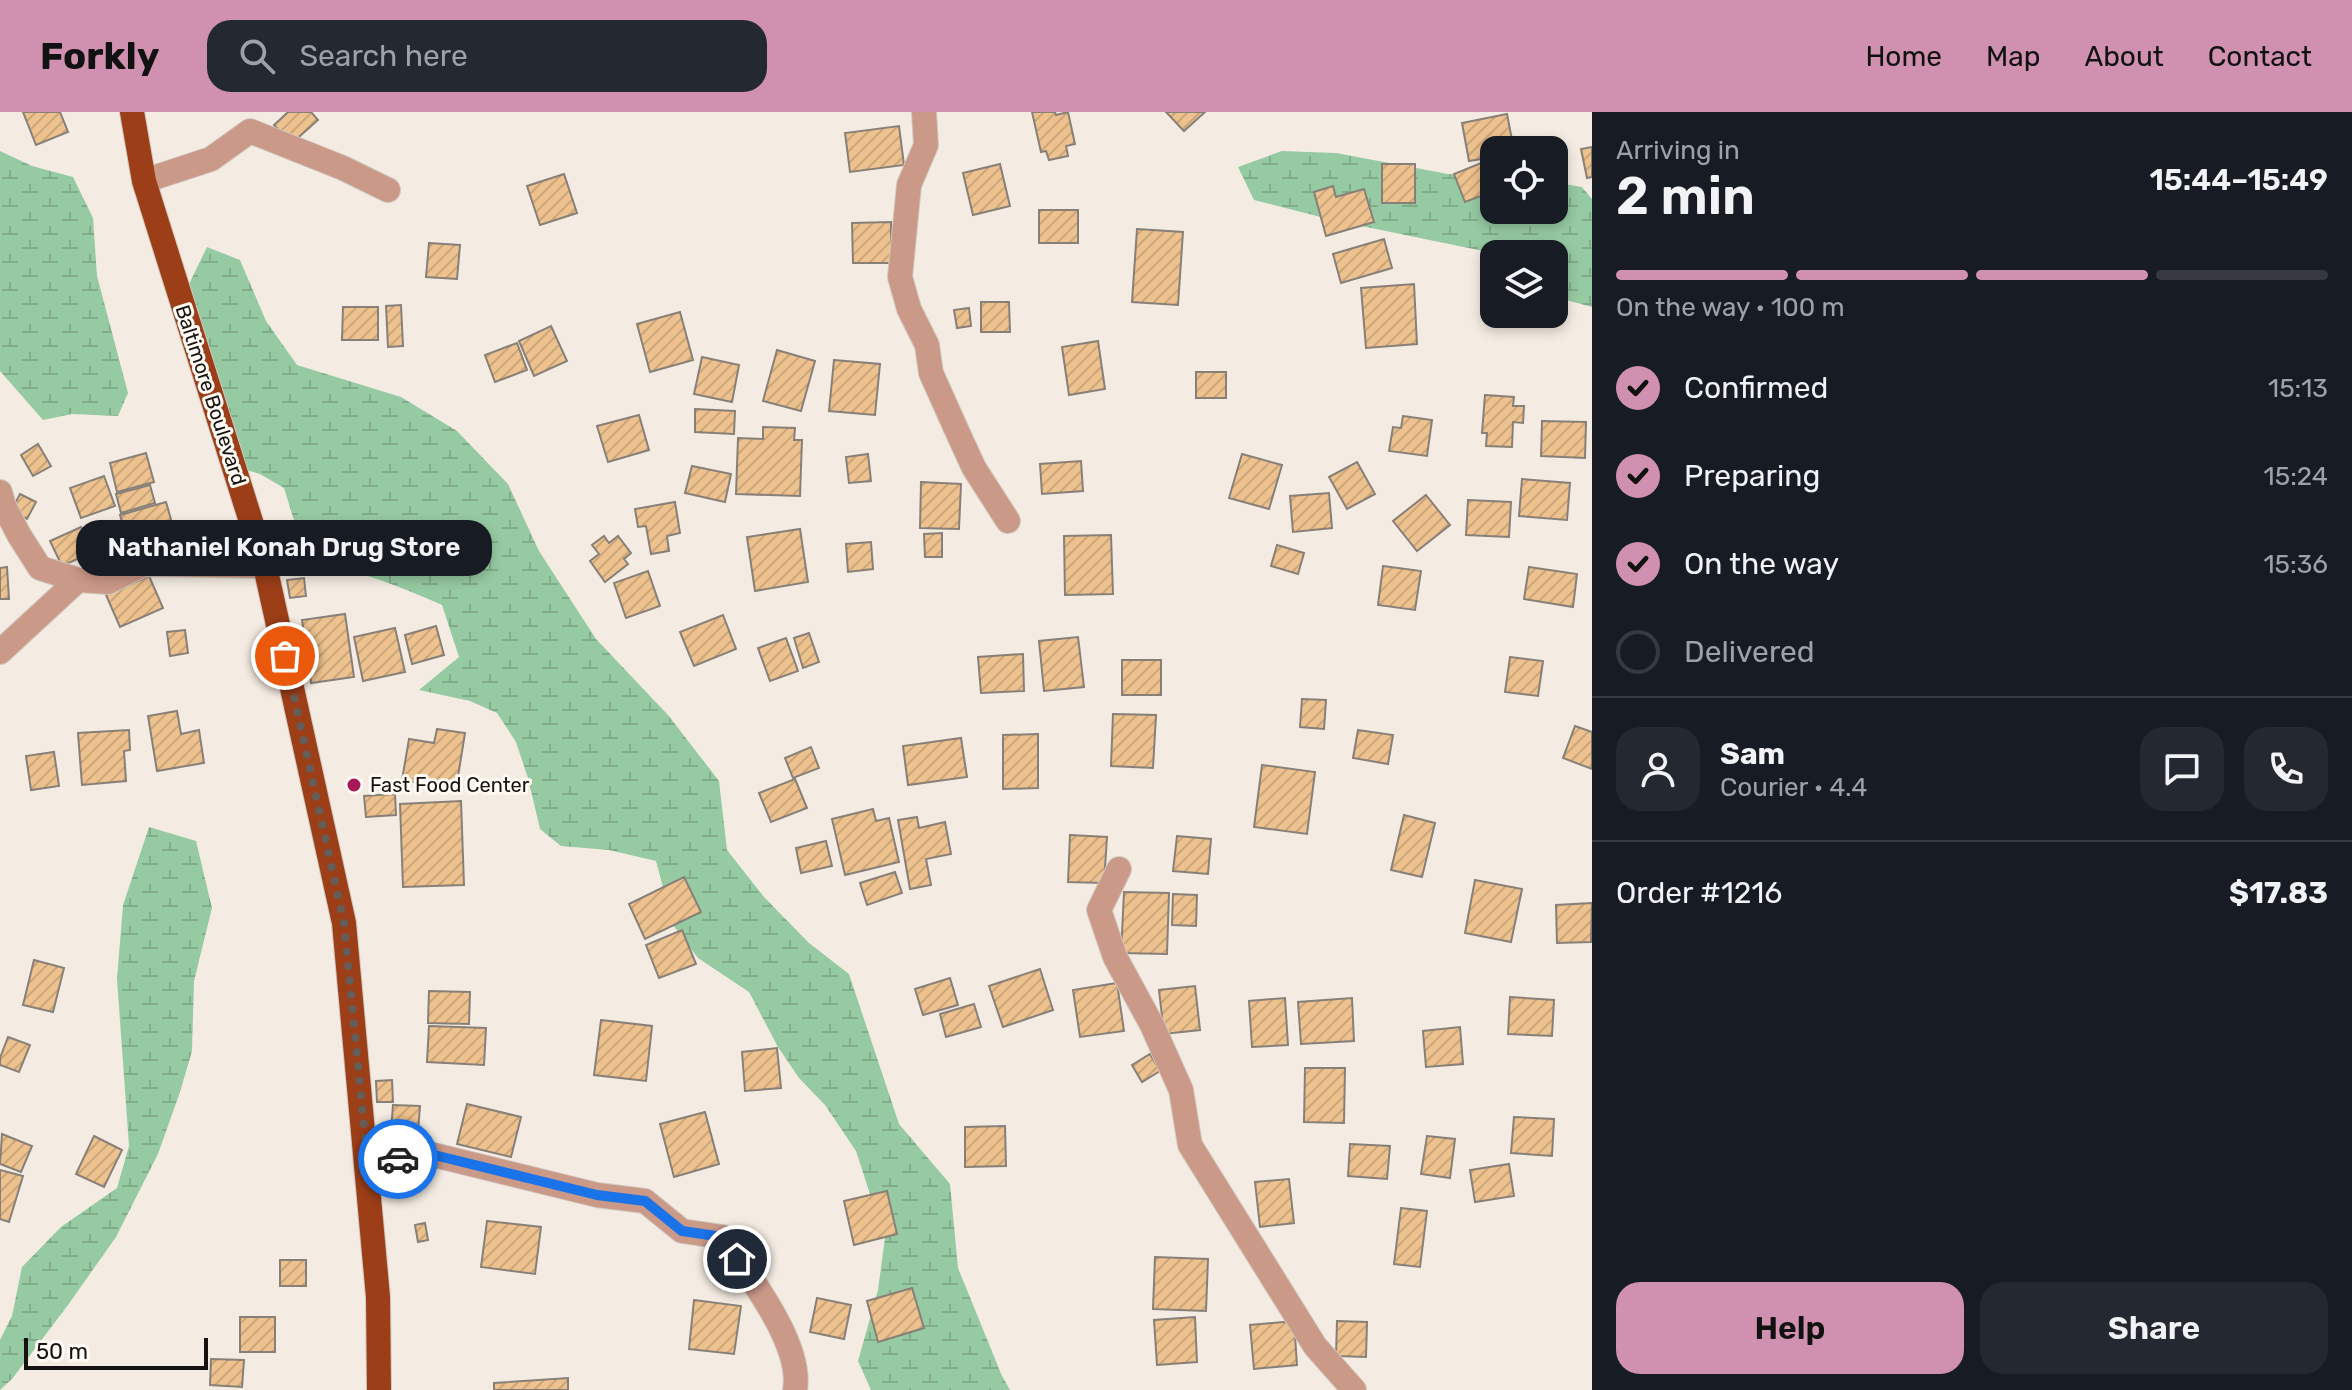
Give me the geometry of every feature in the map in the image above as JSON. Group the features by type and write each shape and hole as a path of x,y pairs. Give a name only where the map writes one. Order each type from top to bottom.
{"highway":[{"name":"Baltimore Boulevard","path":"132,112 144,181 265,566 344,923 378,1297 379,1390"}],"street":[{"path":"924,112 926,145 909,185 900,277 909,309 927,345 931,373 974,468 1008,521"},
{"path":"144,181 211,159 250,131 343,168 388,190"},
{"path":"0,492 19,535 40,568 78,580 108,582 144,564 265,566"},
{"path":"0,652 78,580"},
{"path":"1119,869 1099,910 1115,957 1152,1025 1181,1090 1190,1145 1315,1346 1354,1390"},
{"path":"368,1167 426,1153 597,1195 645,1201 682,1231 723,1237 780,1324 797,1375 795,1390"}],"green space":[{"path":"0,151 32,166 73,177 93,218 97,276 128,393 118,416 72,414 43,420 0,371"},
{"path":"1282,151 1336,153 1448,174 1480,175 1480,224 1568,224 1568,184 1582,187 1592,199 1592,307 1568,301 1568,240 1480,240 1480,250 1332,220 1254,200 1238,167"},
{"path":"207,247 240,260 266,321 297,365 401,397 457,431 508,484 539,551 596,639 668,715 719,781 727,850 764,897 809,943 849,974 899,1124 950,1184 958,1268 1010,1390 871,1390 858,1361 878,1290 886,1230 856,1151 825,1105 799,1078 778,1047 749,992 698,958 673,925 656,861 609,850 561,846 540,829 516,742 497,713 470,701 419,690 459,657 442,605 378,580 312,563 300,540 284,488 260,474 221,463 177,309"},
{"path":"149,827 196,841 212,908 194,981 192,1051 158,1154 116,1237 12,1379 0,1390 0,1340 12,1316 22,1267 61,1227 117,1188 129,1146 117,979 123,905"}],"building":[{"path":"23,112 60,112 68,132 36,145"},
{"path":"288,112 311,112 318,120 291,144 274,125"},
{"path":"1032,112 1055,112 1056,115 1068,112 1075,144 1066,146 1068,156 1049,160 1046,151 1041,152"},
{"path":"1166,112 1205,112 1184,131"},
{"path":"1507,114 1511,136 1480,136 1480,159 1469,161 1462,123"},
{"path":"899,126 904,165 850,172 845,133"},
{"path":"1592,147 1592,177 1587,178 1581,149"},
{"path":"1480,163 1480,196 1465,202 1454,174"},
{"path":"1000,164 1010,206 973,215 963,173"},
{"path":"1382,164 1415,164 1415,203 1382,203"},
{"path":"564,174 577,213 540,225 527,186"},
{"path":"1333,186 1336,197 1364,189 1374,222 1326,236 1314,192"},
{"path":"1039,210 1078,210 1078,243 1039,243"},
{"path":"891,222 891,263 853,263 852,223"},
{"path":"1137,229 1183,232 1178,305 1132,302"},
{"path":"1384,239 1392,268 1341,283 1333,254"},
{"path":"429,243 460,245 457,279 426,277"},
{"path":"1414,284 1417,344 1366,348 1361,288"},
{"path":"981,302 1009,302 1010,332 981,332"},
{"path":"401,305 403,346 388,347 386,306"},
{"path":"343,307 378,307 378,340 342,340"},
{"path":"969,308 971,326 957,328 954,310"},
{"path":"680,312 693,360 650,372 637,324"},
{"path":"551,326 567,361 534,376 519,341"},
{"path":"1098,341 1105,389 1069,395 1062,347"},
{"path":"517,343 527,370 495,382 485,355"},
{"path":"777,350 815,361 801,411 763,401"},
{"path":"702,357 739,365 732,402 694,394"},
{"path":"834,360 880,364 875,415 829,411"},
{"path":"1196,372 1226,372 1226,398 1196,398"},
{"path":"1485,395 1514,397 1513,406 1524,406 1523,423 1513,422 1512,447 1486,446 1487,433 1482,433"},
{"path":"695,409 735,411 734,434 695,432"},
{"path":"639,415 649,450 608,462 597,426"},
{"path":"1403,416 1432,420 1427,456 1389,451 1393,427 1401,428"},
{"path":"1542,421 1586,422 1585,458 1541,456"},
{"path":"763,427 795,428 794,440 802,440 800,496 736,494 738,438 763,439"},
{"path":"38,444 51,466 33,476 21,455"},
{"path":"146,453 154,482 117,492 110,463"},
{"path":"868,454 871,481 849,483 846,457"},
{"path":"1242,454 1282,465 1269,509 1229,498"},
{"path":"1081,461 1083,491 1042,494 1040,464"},
{"path":"1357,462 1375,494 1347,509 1329,477"},
{"path":"692,466 731,474 725,502 685,493"},
{"path":"104,476 115,506 81,518 70,488"},
{"path":"1522,479 1570,483 1567,520 1519,516"},
{"path":"921,482 961,484 959,529 920,528"},
{"path":"150,485 155,503 121,513 116,494"},
{"path":"1329,493 1332,528 1293,532 1290,496"},
{"path":"20,494 36,502 27,519 11,511"},
{"path":"1426,495 1450,525 1417,551 1393,521"},
{"path":"1468,500 1511,502 1509,537 1466,535"},
{"path":"166,502 179,547 161,552 157,538 129,547 120,515"},
{"path":"675,502 680,533 667,536 669,551 651,554 646,526 638,527 635,509"},
{"path":"81,527 93,552 62,566 50,541"},
{"path":"800,529 808,582 755,591 747,537"},
{"path":"942,533 942,557 925,557 924,534"},
{"path":"1111,535 1113,594 1065,595 1064,536"},
{"path":"604,536 609,543 618,536 631,553 624,559 628,564 605,582 590,561 599,554 592,545"},
{"path":"871,542 873,569 848,572 846,544"},
{"path":"1277,545 1304,553 1298,574 1271,566"},
{"path":"1383,566 1421,571 1415,610 1378,605"},
{"path":"7,567 9,599 0,599 0,568"},
{"path":"1529,567 1577,574 1573,607 1524,599"},
{"path":"648,571 660,606 626,618 614,583"},
{"path":"149,576 163,608 120,627 106,595"},
{"path":"304,578 306,596 290,598 287,580"},
{"path":"345,614 354,677 311,683 302,620"},
{"path":"723,615 736,649 694,666 680,632"},
{"path":"436,626 444,655 412,664 405,635"},
{"path":"395,628 405,672 363,681 354,637"},
{"path":"185,630 188,653 170,656 167,632"},
{"path":"809,633 819,662 803,668 794,638"},
{"path":"1078,637 1084,687 1044,691 1039,641"},
{"path":"786,638 798,671 770,681 758,648"},
{"path":"1023,654 1024,691 981,693 978,657"},
{"path":"1510,657 1543,661 1538,696 1505,692"},
{"path":"1122,660 1161,660 1161,695 1122,695"},
{"path":"1302,699 1326,700 1324,729 1300,727"},
{"path":"177,711 181,734 199,730 204,763 157,771 148,716"},
{"path":"1113,714 1156,715 1153,768 1111,766"},
{"path":"1575,726 1592,732 1592,769 1563,758"},
{"path":"437,729 465,733 456,789 402,780 409,739 434,743"},
{"path":"129,730 130,750 124,751 126,781 82,785 78,733"},
{"path":"1358,730 1393,735 1388,764 1353,758"},
{"path":"1038,734 1038,788 1003,789 1003,735"},
{"path":"961,738 967,777 908,785 903,746"},
{"path":"811,747 819,768 793,778 785,758"},
{"path":"54,752 59,786 31,790 26,756"},
{"path":"1262,765 1315,772 1307,834 1254,827"},
{"path":"795,779 807,808 771,822 759,793"},
{"path":"395,794 396,815 366,817 364,796"},
{"path":"461,801 464,885 403,887 400,804"},
{"path":"873,809 876,821 889,818 899,862 845,875 832,819"},
{"path":"1404,815 1435,823 1422,877 1391,870"},
{"path":"917,817 919,828 945,822 951,854 926,859 931,885 910,889 898,820"},
{"path":"1070,835 1107,837 1104,883 1068,882"},
{"path":"1177,836 1211,839 1208,874 1173,871"},
{"path":"826,841 832,866 801,873 796,848"},
{"path":"895,872 902,893 867,905 860,883"},
{"path":"684,877 701,912 645,939 629,904"},
{"path":"1475,880 1522,889 1511,942 1465,933"},
{"path":"1124,892 1169,893 1167,954 1121,953"},
{"path":"1173,894 1197,895 1196,926 1172,925"},
{"path":"1592,903 1591,942 1557,943 1556,905"},
{"path":"682,930 696,964 659,978 646,945"},
{"path":"34,960 64,968 53,1012 23,1005"},
{"path":"1040,969 1053,1010 1003,1027 989,986"},
{"path":"950,978 958,1005 923,1015 915,989"},
{"path":"1117,983 1124,1031 1080,1037 1073,990"},
{"path":"1195,986 1200,1030 1164,1034 1159,990"},
{"path":"429,991 470,992 469,1024 428,1023"},
{"path":"1510,997 1554,1000 1552,1036 1508,1034"},
{"path":"1285,998 1288,1045 1252,1047 1249,1001"},
{"path":"1352,998 1354,1041 1301,1044 1298,1002"},
{"path":"974,1004 981,1027 946,1037 940,1014"},
{"path":"601,1020 652,1026 646,1081 594,1075"},
{"path":"429,1026 486,1028 484,1065 427,1062"},
{"path":"1460,1027 1463,1064 1426,1067 1423,1031"},
{"path":"8,1037 30,1045 19,1072 0,1065"},
{"path":"777,1048 781,1088 745,1091 742,1052"},
{"path":"1150,1054 1160,1071 1142,1082 1132,1065"},
{"path":"1305,1068 1345,1068 1344,1123 1304,1122"},
{"path":"392,1080 393,1102 377,1102 376,1081"},
{"path":"467,1104 521,1117 511,1157 457,1144"},
{"path":"393,1105 420,1106 418,1132 391,1131"},
{"path":"705,1112 719,1164 674,1177 660,1124"},
{"path":"1514,1117 1554,1119 1552,1156 1511,1153"},
{"path":"1005,1126 1006,1166 965,1167 965,1127"},
{"path":"2,1134 32,1146 21,1172 0,1164"},
{"path":"94,1136 122,1150 104,1187 76,1174"},
{"path":"1427,1136 1455,1139 1450,1178 1421,1174"},
{"path":"1350,1144 1390,1146 1387,1179 1348,1176"},
{"path":"1509,1164 1514,1196 1475,1202 1470,1170"},
{"path":"0,1170 23,1176 9,1222 0,1219"},
{"path":"1289,1179 1294,1223 1260,1227 1255,1182"},
{"path":"887,1191 897,1234 854,1245 844,1201"},
{"path":"1401,1208 1427,1211 1420,1267 1394,1264"},
{"path":"487,1221 541,1227 535,1274 481,1267"},
{"path":"425,1223 428,1240 418,1242 415,1225"},
{"path":"1155,1257 1208,1259 1206,1311 1153,1309"},
{"path":"280,1260 306,1260 306,1286 280,1286"},
{"path":"912,1288 924,1328 878,1342 867,1301"},
{"path":"817,1298 851,1305 844,1339 810,1332"},
{"path":"694,1300 741,1306 734,1354 689,1349"},
{"path":"240,1317 275,1317 275,1352 240,1352"},
{"path":"1195,1317 1197,1362 1157,1365 1154,1320"},
{"path":"1294,1321 1297,1365 1254,1369 1250,1325"},
{"path":"1337,1321 1367,1322 1366,1357 1336,1356"},
{"path":"211,1359 244,1360 242,1387 210,1385"},
{"path":"568,1378 568,1390 494,1390 494,1383"}],"way so far":[{"path":"285,656 344,923 368,1167 398,1159"}],"place":[{"name":"Nathaniel Konah Drug Store","path":"285,656"},
{"name":"Fast Food Center","path":"354,785"}],"route":[{"path":"398,1159 426,1153 597,1195 645,1201 682,1231 723,1237 737,1259"}]}
